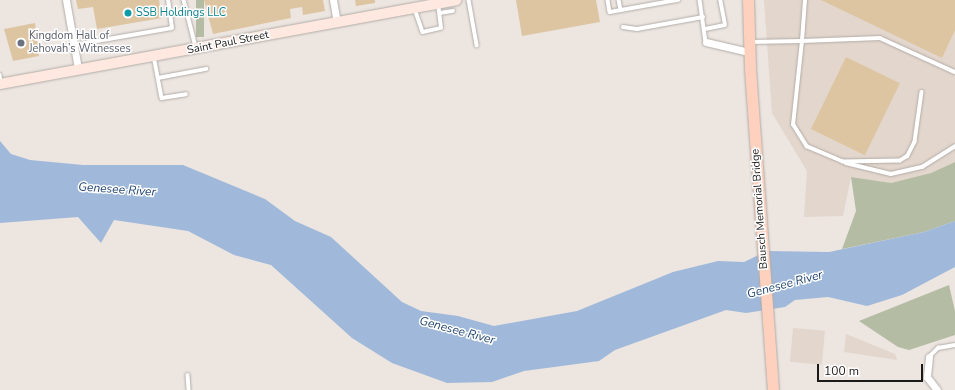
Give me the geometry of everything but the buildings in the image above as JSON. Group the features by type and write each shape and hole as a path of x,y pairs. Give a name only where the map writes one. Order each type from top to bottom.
{"main road":[{"name":"Saint Paul Street","path":"1,81 205,47 456,0"},
{"name":"Bausch Memorial Bridge","path":"748,0 750,69 773,390"}],"street":[{"path":"66,0 78,69"},
{"path":"333,0 337,22"},
{"path":"706,42 749,47"},
{"path":"929,357 927,377 937,390"}],"lane":[{"path":"74,45 172,28 168,0"},
{"path":"184,0 205,47"},
{"path":"469,0 477,45"},
{"path":"608,0 610,12 678,0"},
{"path":"619,0 621,10"},
{"path":"700,0 706,42"},
{"path":"705,29 725,25 720,0"},
{"path":"805,0 793,125 807,147 843,162 891,174 922,167 955,146"},
{"path":"415,8 423,32 441,28 435,5"},
{"path":"435,5 453,11"},
{"path":"623,27 637,29 703,17"},
{"path":"749,47 802,41 880,38 955,72"},
{"path":"154,56 162,98 186,94"},
{"path":"158,78 206,69"},
{"path":"843,162 900,161 908,156 915,142 922,92"},
{"path":"929,357 938,348 955,345"},
{"path":"188,376 189,390"}],"shaded area":[{"path":"764,0 955,0 955,162 931,173 891,183 851,177 843,216 804,217 807,171 772,113"},
{"path":"793,328 825,331 822,365 790,362"},
{"path":"846,334 895,354 897,360 844,352"}],"green space":[{"path":"196,0 204,0 204,37 196,37"},
{"path":"955,162 955,221 924,232 842,249 856,211 851,177 891,183 931,173"},
{"path":"949,285 955,311 955,335 909,350 898,347 859,321"}],"water":[{"name":"Genesee River","path":"0,141 11,154 30,160 83,165 183,165 265,199 295,221 331,237 402,302 421,311 458,316 494,326 577,311 673,272 718,261 744,262 767,251 829,252 924,232 955,221 955,267 902,295 867,306 828,297 795,300 785,307 746,313 726,310 615,350 599,361 524,371 492,382 447,383 392,363 352,338 271,265 234,255 188,231 114,220 101,243 78,217 0,223"}],"place":[{"name":"SSB Holdings LLC","path":"128,13"},
{"name":"Kingdom Hall of Jehovah’s Witnesses","path":"21,43"}]}
